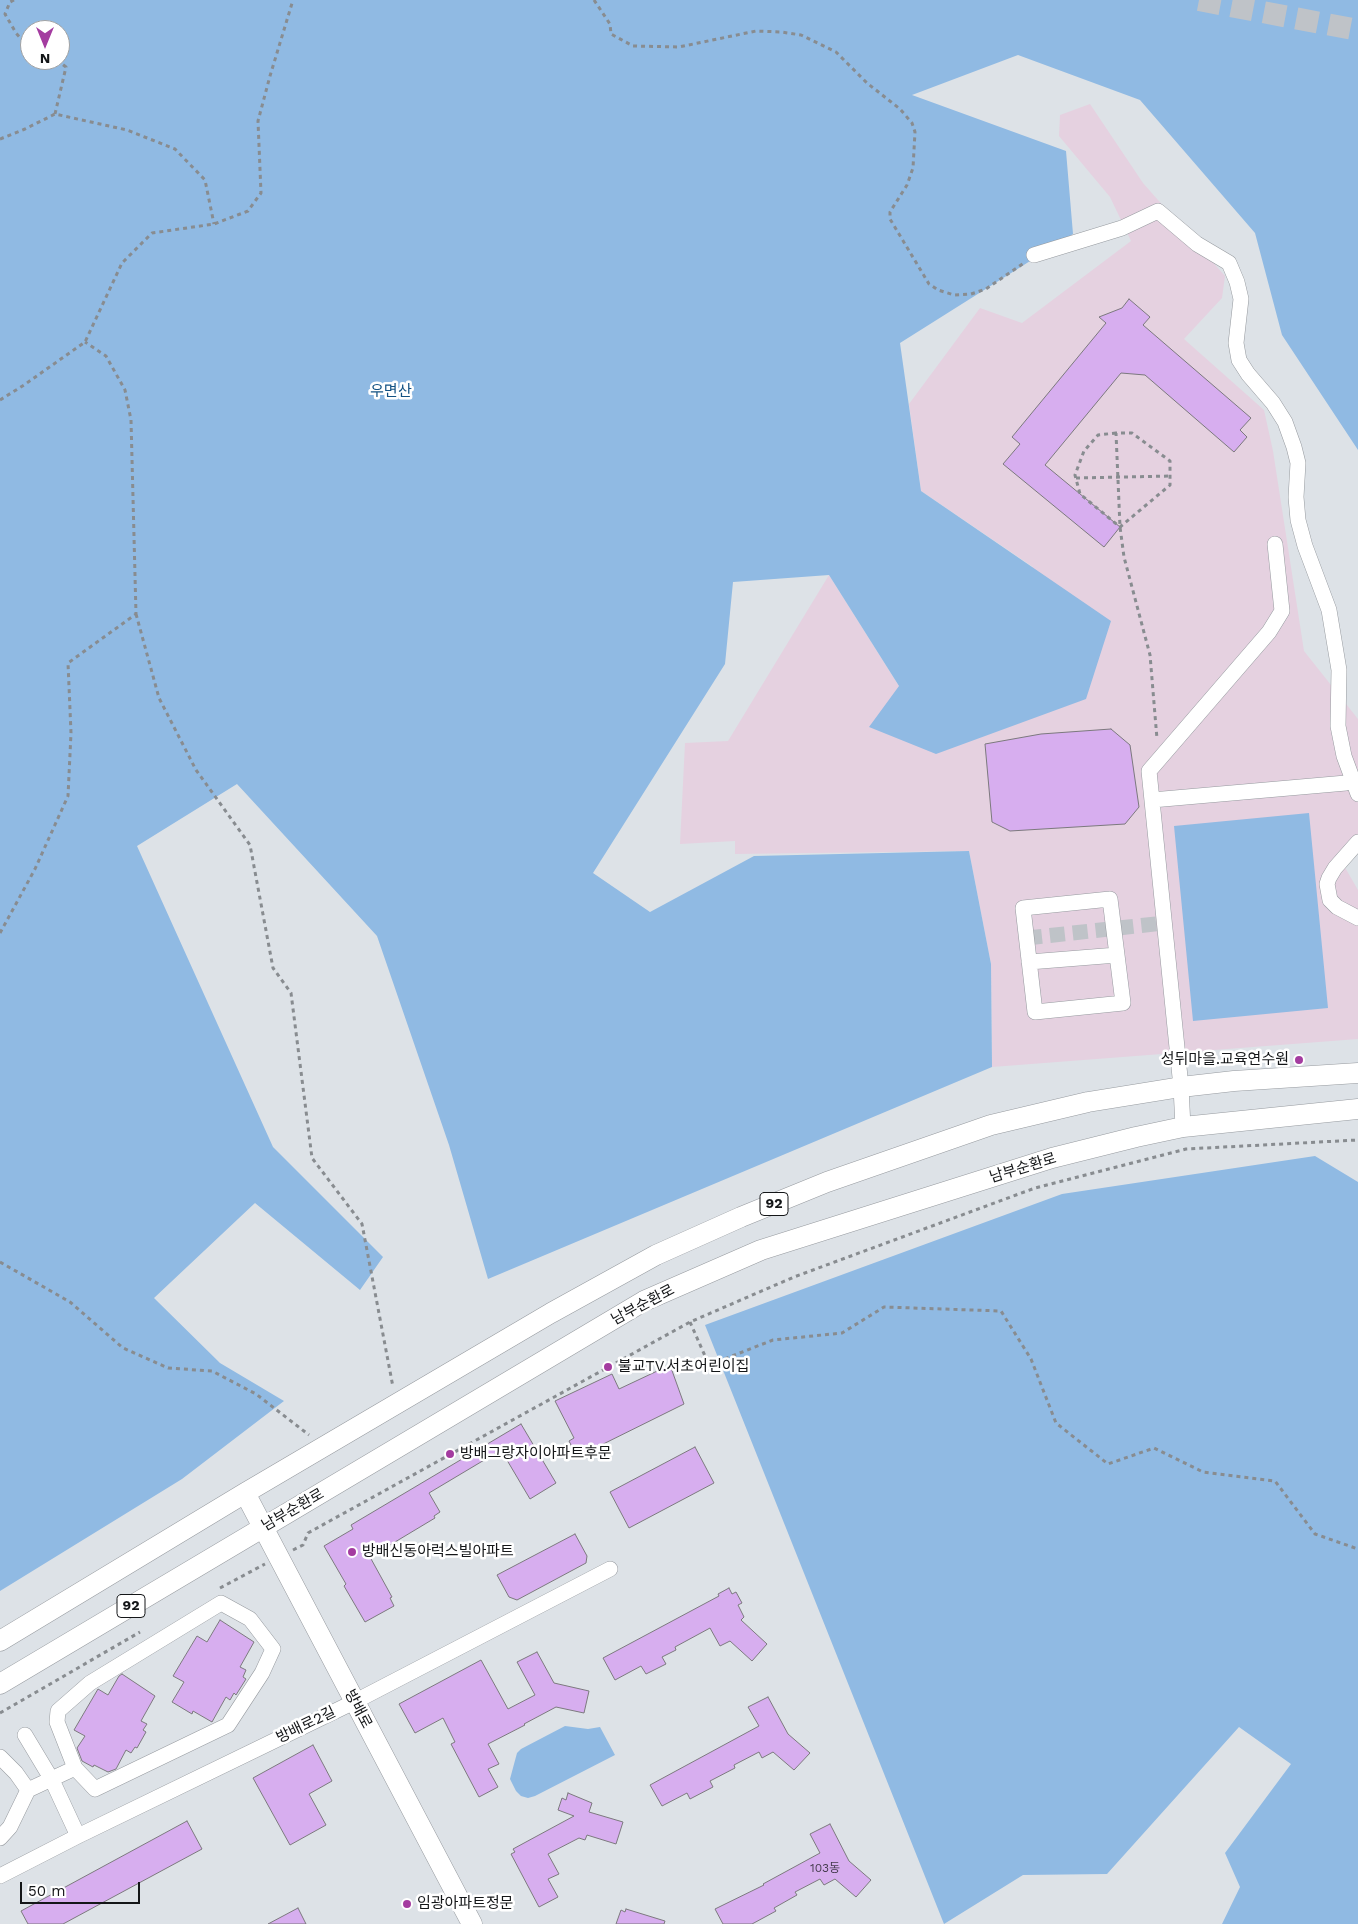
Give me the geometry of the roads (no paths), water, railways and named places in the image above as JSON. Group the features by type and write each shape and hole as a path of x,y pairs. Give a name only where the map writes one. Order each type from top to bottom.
{"main road":[{"name":"92","path":"0,1641 245,1493 551,1313 656,1256 741,1217 827,1182 991,1124 1088,1102 1181,1087 1234,1081 1358,1073"},
{"name":"남부순환로","path":"0,1684 644,1301 761,1250 1052,1158 1182,1127 1358,1109"},
{"name":"방배로","path":"245,1493 472,1924"}],"street":[{"path":"1034,255 1122,228 1158,211 1196,244 1229,263 1237,282 1241,299 1236,342 1240,360 1248,374 1273,403 1284,422 1298,463 1296,497 1298,520 1305,546 1329,610 1339,670 1338,726 1351,755 1358,794"},
{"path":"1182,1127 1181,1087 1149,771 1270,632 1282,611 1275,544"},
{"path":"1152,800 1346,783"},
{"path":"1358,842 1335,868 1328,878 1327,884 1330,900 1337,907 1358,918"},
{"path":"1110,899 1117,955 1123,1003 1034,1012 1023,908 1110,899"},
{"path":"1030,962 1117,955"},
{"name":"방배로2길","path":"0,1876 354,1702 610,1569"},
{"path":"222,1603 250,1619 273,1649 262,1673 228,1725 96,1789 75,1768 56,1722 58,1711 90,1683 222,1603"},
{"path":"25,1735 52,1780 78,1836"},
{"path":"0,1757 16,1773 28,1790"},
{"path":"0,1838 10,1827 28,1790 75,1768"}],"tunnel":[{"path":"1199,0 1358,30"},
{"path":"1027,938 1164,923"}],"place":[{"name":"성뒤마을.교육연수원","path":"1299,1060"},
{"name":"불교TV.서초어린이집","path":"608,1367"},
{"name":"방배그랑자이아파트후문","path":"450,1454"},
{"name":"방배신동아럭스빌아파트","path":"352,1552"},
{"name":"임광아파트정문","path":"407,1904"}],"park label":[{"name":"우면산","path":"391,392"}]}
